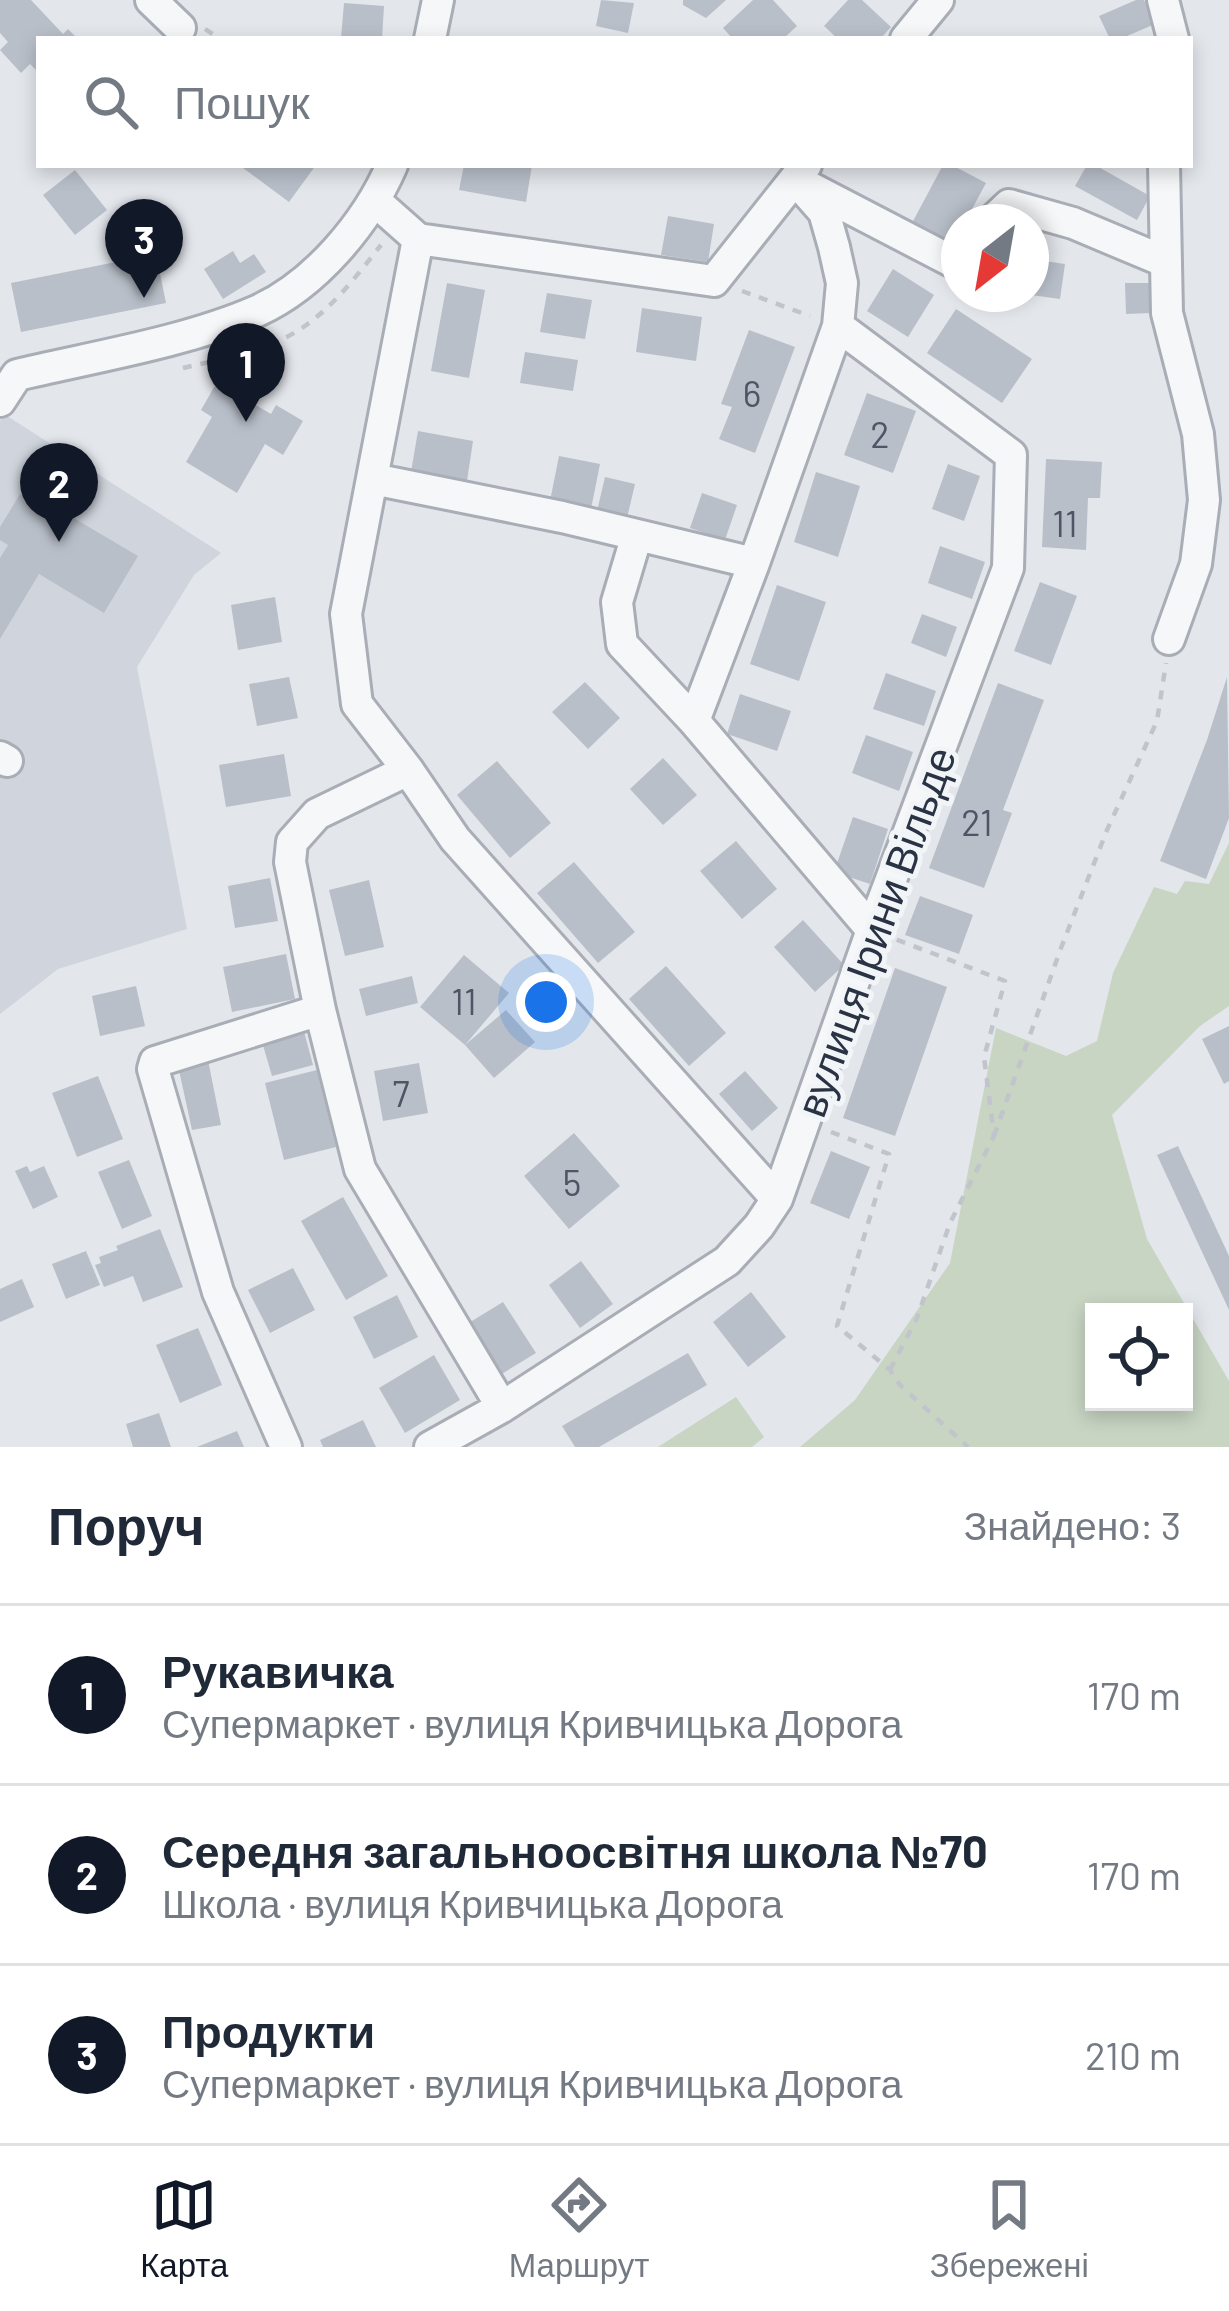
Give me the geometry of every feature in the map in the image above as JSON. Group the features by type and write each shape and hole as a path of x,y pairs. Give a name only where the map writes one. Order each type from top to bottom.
{"street":[{"path":"151,0 180,28"},
{"path":"431,36 438,0"},
{"path":"1163,0 1172,36"},
{"path":"6,384 260,310 297,287 329,257 374,200 390,168"},
{"path":"1164,168 1167,313 1198,434 1204,500 1196,563 1169,639"},
{"path":"374,200 418,239 714,281 801,172"},
{"path":"801,172 941,254"},
{"path":"694,721 838,326 842,283 834,248 824,212 801,172"},
{"path":"1049,216 1166,262"},
{"path":"418,239 346,614 357,704 455,839 777,1199"},
{"name":"вулиця Ірини Вільде","path":"430,1447 502,1407 727,1261 777,1199 1008,568 1011,455 838,326"},
{"path":"373,479 754,563"},
{"path":"637,535 617,602 622,644 872,930"},
{"path":"408,770 317,814 292,842 290,862 320,1010 361,1169 502,1407"},
{"path":"286,1447 218,1292 153,1070 154,1062 320,1010"}],"path":[{"path":"714,281 838,326"},
{"path":"890,1370 917,1318 950,1223 994,1136 1107,830 1157,721 1169,639"},
{"path":"872,930 1006,981 984,1057 994,1136"},
{"path":"805,1122 889,1154 837,1325 968,1447"}],"shaded area":[{"path":"4,414 221,553 194,575 137,667 187,929 58,969 0,1014 0,421"}],"green space":[{"path":"1229,843 1229,1006 1200,1026 1112,1115 1147,1239 1184,1303 1085,1303 1085,1411 1193,1411 1193,1319 1229,1381 1229,1447 800,1447 855,1400 950,1263 996,1028 1066,1056 1097,1041 1113,973 1154,887 1177,894 1185,881 1209,884"},
{"path":"736,1397 764,1437 752,1447 658,1447"}],"building":[{"path":"0,0 31,0 63,34 68,29 75,36 36,36 36,70 30,64 21,73 0,50 8,42 0,33"},
{"path":"601,0 634,3 628,33 596,26"},
{"path":"683,0 726,0 706,18 683,5"},
{"path":"753,0 773,0 797,26 786,36 730,36 723,28"},
{"path":"848,0 862,0 891,27 883,36 835,36 824,26"},
{"path":"1144,0 1155,24 1127,36 1109,36 1099,16"},
{"path":"344,3 384,6 382,36 341,36"},
{"path":"243,168 314,168 289,202"},
{"path":"463,168 532,168 526,202 459,190"},
{"path":"941,168 958,168 986,183 975,204 941,204 941,239 912,223"},
{"path":"1085,168 1100,168 1150,196 1137,220 1075,186"},
{"path":"75,170 107,210 75,235 43,195"},
{"path":"668,216 714,224 708,262 661,255"},
{"path":"233,251 240,263 254,254 266,272 223,299 204,269"},
{"path":"156,254 166,303 21,332 11,283"},
{"path":"1049,262 1065,264 1060,299 1049,297"},
{"path":"893,269 934,295 908,337 867,311"},
{"path":"447,283 485,290 469,378 431,371"},
{"path":"1125,283 1152,283 1152,313 1126,314"},
{"path":"547,293 592,300 585,339 540,332"},
{"path":"642,308 702,317 696,361 636,352"},
{"path":"954,312 961,312 1032,359 1002,403 927,353"},
{"path":"749,330 795,347 755,453 719,439 732,407 721,404"},
{"path":"525,352 578,360 573,391 520,383"},
{"path":"217,382 271,414 276,405 303,421 283,455 265,444 237,493 186,462 212,417 201,410"},
{"path":"867,393 916,411 893,473 844,455"},
{"path":"418,431 473,441 467,481 411,472"},
{"path":"559,456 600,464 591,509 550,501"},
{"path":"1046,459 1102,462 1100,498 1088,498 1086,550 1042,547"},
{"path":"948,464 980,476 964,521 932,509"},
{"path":"53,468 89,489 72,517 138,556 104,613 39,574 0,639 0,558 8,545 0,540 0,527 20,494 33,502"},
{"path":"816,472 860,486 838,557 794,542"},
{"path":"605,477 635,484 627,518 597,511"},
{"path":"702,493 737,505 725,540 690,528"},
{"path":"940,546 985,562 972,599 928,583"},
{"path":"1040,582 1077,596 1051,665 1014,651"},
{"path":"777,585 826,602 799,681 750,664"},
{"path":"275,597 282,642 238,650 231,605"},
{"path":"922,614 957,627 946,657 911,643"},
{"path":"886,673 936,691 924,726 873,709"},
{"path":"289,677 298,718 257,726 249,684"},
{"path":"1227,677 1229,818 1206,879 1160,861"},
{"path":"585,682 620,718 588,749 552,712"},
{"path":"998,683 1044,700 1003,810 1012,813 984,888 929,868"},
{"path":"740,694 791,711 777,751 727,734"},
{"path":"866,735 913,752 899,791 852,773"},
{"path":"284,754 291,796 226,807 219,765"},
{"path":"663,758 697,795 663,825 630,789"},
{"path":"497,761 551,823 510,858 457,795"},
{"path":"853,817 888,829 870,884 834,872"},
{"path":"736,841 777,889 742,919 700,871"},
{"path":"574,862 635,932 598,963 537,893"},
{"path":"270,878 278,921 235,928 228,886"},
{"path":"369,880 384,947 345,956 329,890"},
{"path":"920,896 973,915 959,954 905,935"},
{"path":"803,920 844,965 815,992 774,947"},
{"path":"286,954 295,999 232,1012 223,967"},
{"path":"464,955 509,993 465,1045 420,1007"},
{"path":"666,966 726,1033 689,1066 629,999"},
{"path":"895,968 947,987 895,1136 843,1118"},
{"path":"412,976 418,1003 366,1016 359,989"},
{"path":"136,986 145,1026 100,1036 92,996"},
{"path":"506,1010 535,1042 494,1078 465,1045"},
{"path":"302,1024 313,1065 272,1076 260,1035"},
{"path":"1229,1026 1229,1081 1224,1084 1202,1039"},
{"path":"207,1055 221,1125 192,1130 177,1061"},
{"path":"419,1063 428,1113 383,1121 374,1071"},
{"path":"317,1070 336,1147 284,1160 265,1083"},
{"path":"745,1071 778,1108 752,1131 719,1094"},
{"path":"98,1076 123,1139 77,1157 52,1093"},
{"path":"574,1133 620,1186 569,1229 524,1176"},
{"path":"1178,1146 1229,1256 1229,1310 1157,1155"},
{"path":"831,1151 870,1167 849,1219 810,1203"},
{"path":"129,1160 152,1216 122,1229 98,1172"},
{"path":"27,1166 30,1172 44,1166 58,1197 33,1209 15,1171"},
{"path":"343,1197 388,1276 346,1300 301,1221"},
{"path":"160,1229 183,1287 143,1302 133,1276 104,1287 95,1265 101,1263 99,1257"},
{"path":"86,1251 100,1285 66,1299 52,1264"},
{"path":"581,1261 613,1304 580,1328 549,1285"},
{"path":"293,1268 315,1310 270,1333 248,1290"},
{"path":"22,1279 34,1307 0,1322 0,1289"},
{"path":"751,1292 786,1337 748,1367 713,1322"},
{"path":"397,1295 418,1337 374,1359 353,1317"},
{"path":"503,1302 536,1353 500,1375 467,1324"},
{"path":"198,1328 222,1385 180,1403 156,1345"},
{"path":"688,1353 707,1385 599,1447 575,1447 562,1426"},
{"path":"434,1355 460,1400 405,1433 379,1388"},
{"path":"159,1413 171,1447 133,1447 126,1424"},
{"path":"363,1420 376,1447 323,1447 320,1440"},
{"path":"237,1431 244,1447 197,1447"}],"place":[{"name":"Продукти","path":"144,298"},
{"name":"Рукавичка","path":"246,422"},
{"name":"Середня загальноосвітня школа №70","path":"59,542"}]}
